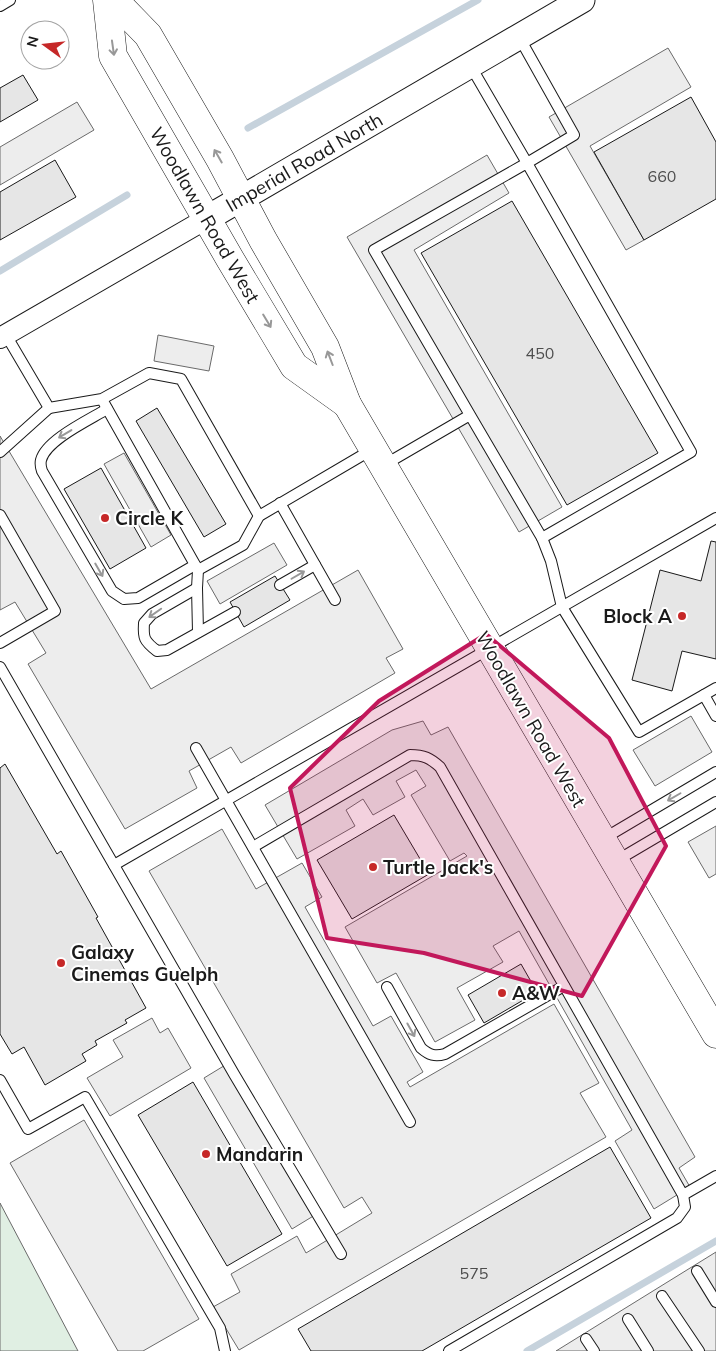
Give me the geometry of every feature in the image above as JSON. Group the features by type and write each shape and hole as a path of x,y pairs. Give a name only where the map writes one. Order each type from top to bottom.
{"main road":[{"name":"Woodlawn Road West","path":"107,0 113,56 186,180 206,219 294,366 347,404"},
{"name":"Woodlawn Road West","path":"114,0 148,36 263,240 326,347 347,404 716,1034"}],"street":[{"name":"Imperial Road North","path":"3,336 582,0"}],"lane":[{"path":"0,6 10,0"},
{"path":"518,36 574,135 374,250 542,538 551,561 562,607 639,732 716,688"},
{"path":"470,64 691,452 542,538"},
{"path":"3,336 49,408"},
{"path":"0,452 49,408 102,399 149,373 181,379 260,516"},
{"path":"102,399 197,567 198,632"},
{"path":"107,408 51,443 44,451 40,462 42,471 112,591 124,599 138,598 243,545 260,516 280,503 470,415"},
{"path":"280,503 335,600"},
{"path":"0,515 55,612 0,643"},
{"path":"114,865 716,518"},
{"path":"280,585 315,565"},
{"path":"197,588 152,614 144,623 143,636 147,644 157,651 167,650 235,612"},
{"path":"0,668 341,1254"},
{"path":"704,695 716,716"},
{"path":"196,748 410,1122"},
{"path":"253,847 410,755 421,755 429,758 440,768 683,1195 685,1207 677,1218 449,1351"},
{"path":"608,850 716,772"},
{"path":"608,850 716,802"},
{"path":"387,987 421,1048 438,1056 445,1054 564,986"},
{"path":"0,1080 28,1129 85,1096 220,1328 225,1351"},
{"path":"683,1195 716,1176"},
{"path":"696,1271 716,1302"},
{"path":"662,1296 699,1351"},
{"path":"628,1319 648,1351"},
{"path":"586,1339 594,1351"}],"highlighted area":[{"path":"486,634 609,738 666,846 582,996 424,953 327,938 290,788 379,701"}],"green space":[{"path":"0,1203 78,1351 0,1351"}],"shaded area":[{"path":"668,48 691,87 590,146 644,240 626,250 549,117"},
{"path":"77,102 94,130 0,185 0,147"},
{"path":"487,155 509,193 414,250 562,507 519,532 347,237"},
{"path":"158,335 214,346 209,371 154,361"},
{"path":"0,436 151,689 358,570 403,649 386,658 395,673 241,763 231,747 189,771 197,788 125,829 28,664 46,653 15,602 0,610"},
{"path":"124,453 171,535 151,547 104,464"},
{"path":"274,543 287,565 220,604 207,581"},
{"path":"691,716 712,752 655,786 633,750"},
{"path":"423,721 431,735 448,727 695,1157 679,1168 690,1187 654,1209 615,1141 632,1130 519,931 493,946 503,962 457,988 475,1020 435,1042 396,973 377,983 345,927 467,856 464,853 450,861 411,795 426,786 416,770 396,781 405,797 373,815 363,799 346,810 355,826 297,859 265,805 392,730"},
{"path":"716,826 716,874 709,878 688,842"},
{"path":"222,829 256,889 302,863 322,897 305,907 373,1026 391,1016 423,1072 407,1082 410,1087 554,1004 599,1083 580,1093 606,1137 239,1350 213,1307 240,1292 231,1274 297,1236 306,1253 372,1213 362,1197 344,1208 149,871"},
{"path":"152,1018 160,1033 168,1028 191,1068 110,1116 87,1078 123,1057 113,1040"},
{"path":"227,1064 315,1215 292,1229 204,1078"},
{"path":"84,1120 199,1319 143,1351 118,1351 10,1163"},
{"path":"716,1252 716,1351 556,1351"}],"building":[{"path":"23,75 38,100 0,122 0,88"},
{"path":"691,97 716,142 716,199 644,240 594,152"},
{"path":"55,160 76,197 0,240 0,192"},
{"path":"512,201 658,453 567,505 421,253"},
{"path":"157,408 226,524 204,537 136,421"},
{"name":"Circle K","path":"101,468 146,548 110,569 64,489"},
{"name":"Block A","path":"711,541 716,542 716,659 682,651 672,691 632,680 660,570 701,581"},
{"path":"275,576 290,600 244,627 230,602"},
{"name":"Galaxy Cinemas Guelph","path":"5,764 57,854 61,851 146,1008 125,1020 127,1023 95,1041 97,1045 82,1054 86,1061 45,1085 24,1047 12,1054 0,1034 0,768"},
{"name":"Turtle Jack's","path":"394,815 429,874 352,919 317,860"},
{"name":"A&W","path":"521,964 537,992 484,1023 468,995"},
{"path":"193,1082 282,1234 227,1266 138,1115"},
{"path":"610,1147 651,1218 422,1351 311,1351 298,1329"}],"waterway":[{"path":"248,128 478,0"},
{"path":"0,271 127,195"},
{"path":"527,1351 716,1241"}],"place":[{"name":"Circle K","path":"105,518"},
{"name":"Block A","path":"682,616"},
{"name":"Turtle Jack's","path":"373,867"},
{"name":"Galaxy Cinemas Guelph","path":"61,963"},
{"name":"A&W","path":"502,993"},
{"name":"Mandarin","path":"206,1154"}]}
